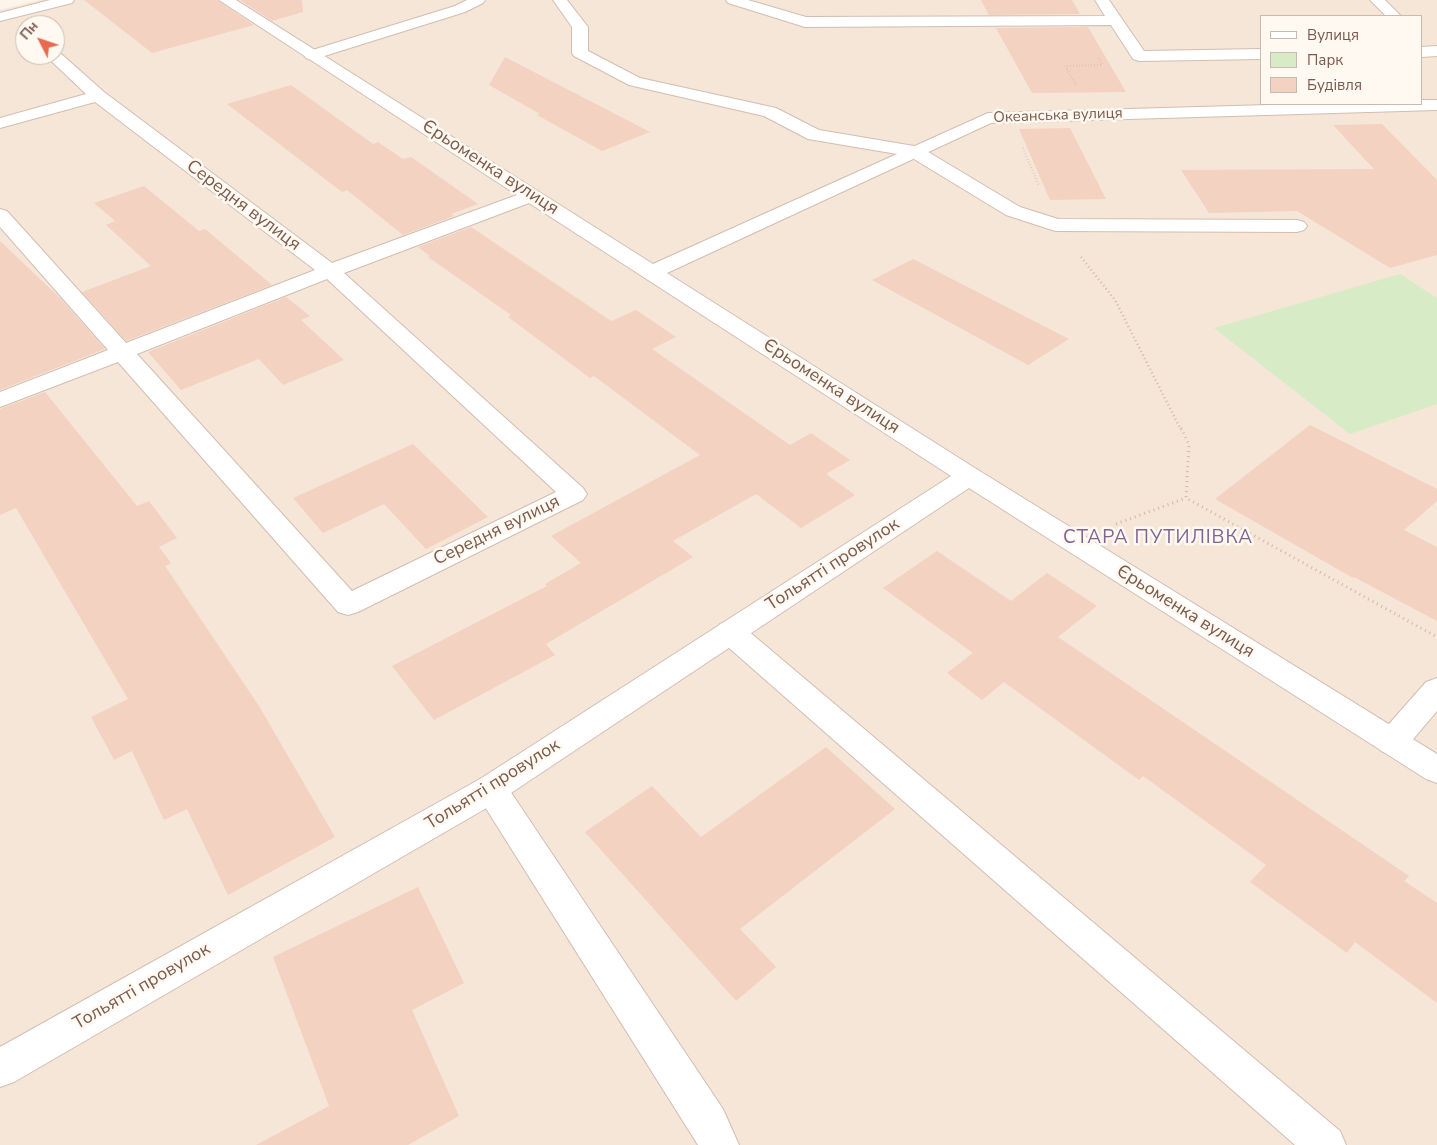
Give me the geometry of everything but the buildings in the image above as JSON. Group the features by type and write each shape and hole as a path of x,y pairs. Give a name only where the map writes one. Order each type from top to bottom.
{"street":[{"path":"5,15 67,0"},
{"name":"Єрьоменка вулиця","path":"226,0 969,476 1437,770"},
{"path":"440,0 460,9"},
{"path":"312,55 460,9 478,0"},
{"path":"560,0 580,27 580,53 635,82 770,112 814,135 914,152 1013,211 1056,225 1297,226"},
{"path":"733,0 806,22 1116,20"},
{"path":"1102,0 1139,56 1260,54"},
{"path":"1377,0 1393,15"},
{"name":"Середня вулиця","path":"0,214 348,604 574,494 330,271 98,96 65,65"},
{"path":"0,123 98,96"},
{"name":"Океанська вулиця","path":"652,272 988,118 1437,105"},
{"path":"0,400 330,271 533,195"},
{"name":"Тольятті провулок","path":"0,1068 491,789 969,476"},
{"path":"730,632 1326,1145"},
{"path":"1392,742 1437,690"},
{"path":"491,789 709,1123 719,1145"}],"path":[{"path":"1093,115 1064,66 1102,65 1097,56 1139,56"},
{"path":"1009,117 1056,225 1115,300 1189,445 1186,498"},
{"path":"1071,540 1186,498 1437,637"}],"shaded area":[{"name":"СТАРА ПУТИЛІВКА","path":"40,0 1437,0 1437,1145 0,1145 0,10"}],"green space":[{"path":"1400,274 1437,298 1437,404 1350,434 1214,328"}],"district":[{"name":"СТАРА ПУТИЛІВКА","path":"1158,538"}]}
